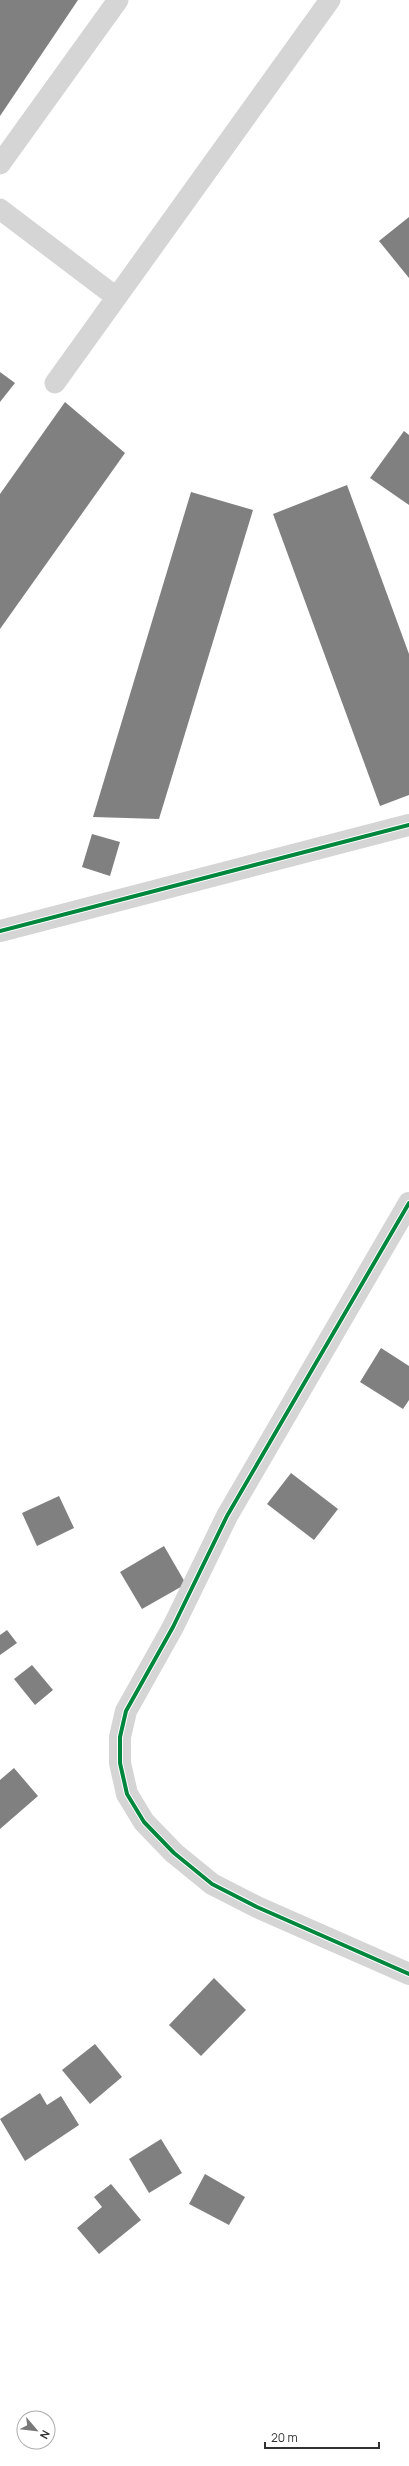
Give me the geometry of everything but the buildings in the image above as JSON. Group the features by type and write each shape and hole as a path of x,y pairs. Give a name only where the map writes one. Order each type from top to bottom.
{"street":[{"path":"0,931 409,825"},
{"path":"409,1203 227,1516 173,1627 126,1711 120,1737 120,1763 127,1794 144,1822 174,1853 212,1884 257,1907 409,1974"}],"lane":[{"path":"0,164 118,0"},
{"path":"55,384 330,0"},
{"path":"0,209 116,297"}],"cycle path":[{"path":"0,931 409,825"},
{"path":"409,1203 227,1516 173,1627 126,1711 120,1737 120,1763 127,1794 144,1822 174,1853 212,1884 257,1907 409,1974"}]}
